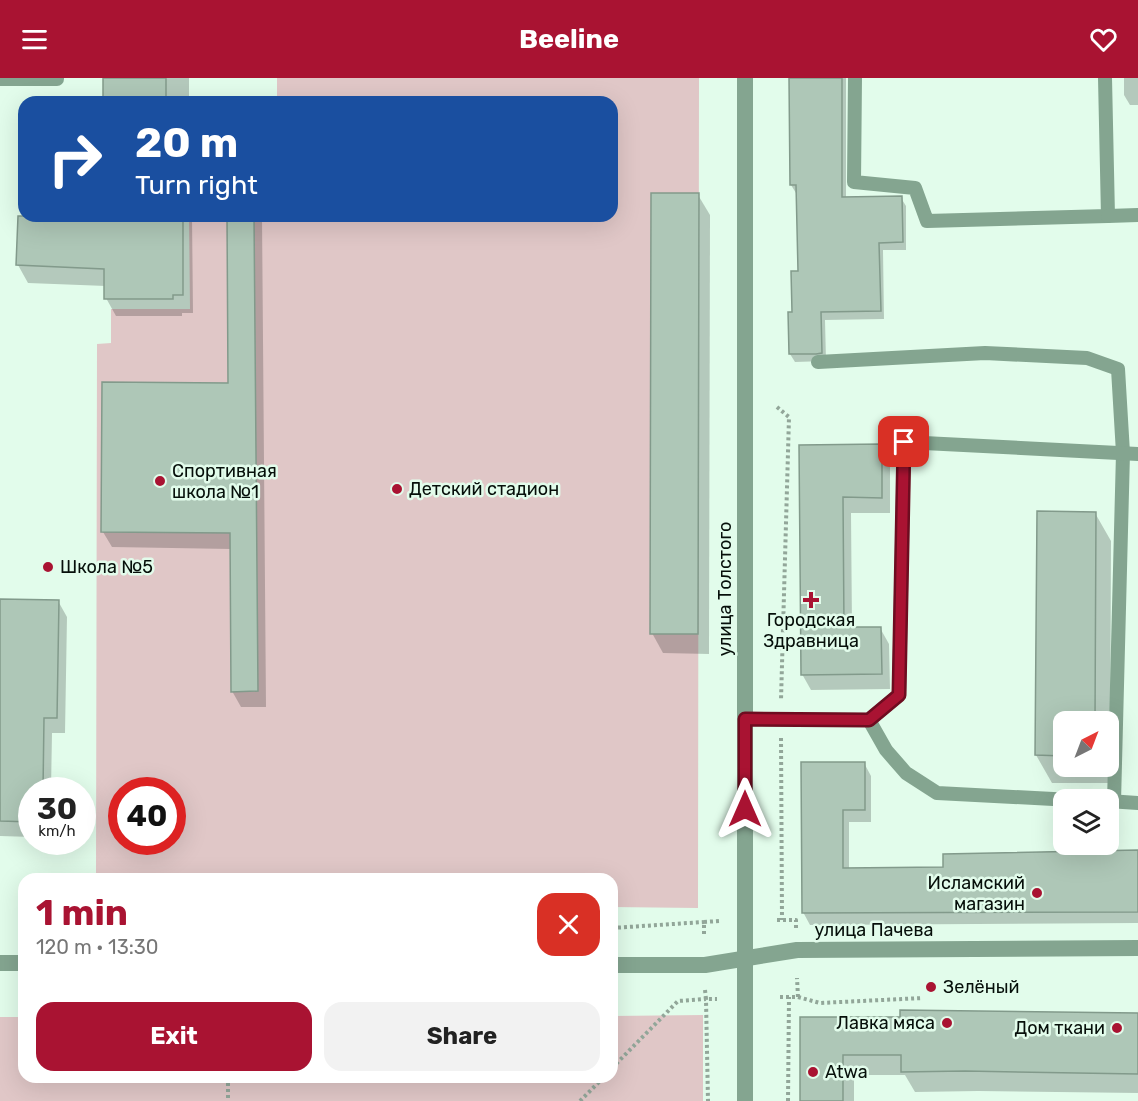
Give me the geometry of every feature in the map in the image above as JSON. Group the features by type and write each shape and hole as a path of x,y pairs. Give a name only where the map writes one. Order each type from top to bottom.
{"street":[{"name":"улица Толстого","path":"746,78 746,1101"},
{"name":"улица Пачева","path":"618,965 705,965 797,950 1138,948"},
{"path":"0,963 18,963"}],"lane":[{"path":"855,78 854,182 915,188 927,221 1138,215"},
{"path":"1105,78 1108,216"},
{"path":"0,79 57,79"},
{"path":"818,362 985,353 1087,358 1118,369 1123,453 1112,789"},
{"path":"745,719 869,720 899,695 904,442 1138,454"},
{"path":"869,720 885,750 906,773 937,793 1053,799"},
{"path":"1119,802 1138,803"}],"path":[{"path":"777,407 789,417 781,720 779,920 796,920 796,935"},
{"path":"618,928 719,921"},
{"path":"704,922 704,934"},
{"path":"797,978 798,997"},
{"path":"705,990 708,1101"},
{"path":"780,997 798,997 820,1003 923,998"},
{"path":"788,1101 789,997"},
{"path":"618,1062 678,1001 717,999"},
{"path":"228,1083 228,1101"},
{"path":"580,1101 598,1083"}],"shaded area":[{"name":"Детский стадион","path":"277,78 699,78 698,908 618,907 618,873 96,873 97,344 111,343 111,309 190,309 189,222 618,222 618,96 277,96"},
{"path":"703,1015 703,1101 0,1101 0,1017 18,1017 18,1083 618,1083 618,1016"}],"building":[{"path":"103,78 166,78 166,96 103,96"},
{"path":"789,78 842,78 842,197 902,196 903,242 879,243 881,311 821,312 822,353 816,354 789,354 788,312 792,312 791,271 798,271 796,185 790,185"},
{"path":"651,193 699,193 698,634 650,634"},
{"path":"18,216 18,222 183,222 183,295 173,295 173,299 104,299 104,269 16,265"},
{"path":"227,222 254,222 258,691 231,692 230,533 101,532 102,382 228,383"},
{"path":"882,444 882,498 843,497 844,627 881,627 882,674 801,675 799,445"},
{"path":"1037,511 1096,512 1095,711 1053,711 1053,756 1035,755"},
{"path":"0,599 59,600 57,718 44,718 43,777 18,777 18,822 0,821"},
{"path":"801,762 865,762 865,810 843,810 843,868 943,867 943,854 1053,852 1053,855 1119,855 1119,850 1138,850 1138,912 802,913"},
{"path":"900,1010 1138,1013 1138,1074 901,1072 901,1055 843,1055 843,1101 800,1101 800,1017 900,1017"}],"place":[{"name":"Спортивная школа №1","path":"160,481"},
{"name":"Детский стадион","path":"397,489"},
{"name":"Школа №5","path":"48,567"},
{"name":"Городская Здравница","path":"811,600"},
{"name":"Исламский магазин","path":"1037,893"},
{"name":"Зелёный","path":"931,987"},
{"name":"Лавка мяса","path":"947,1023"},
{"name":"Дом ткани","path":"1117,1028"},
{"name":"Atwa","path":"813,1072"}],"route":[{"path":"745,809 745,719 869,720 899,695 904,442"}]}
